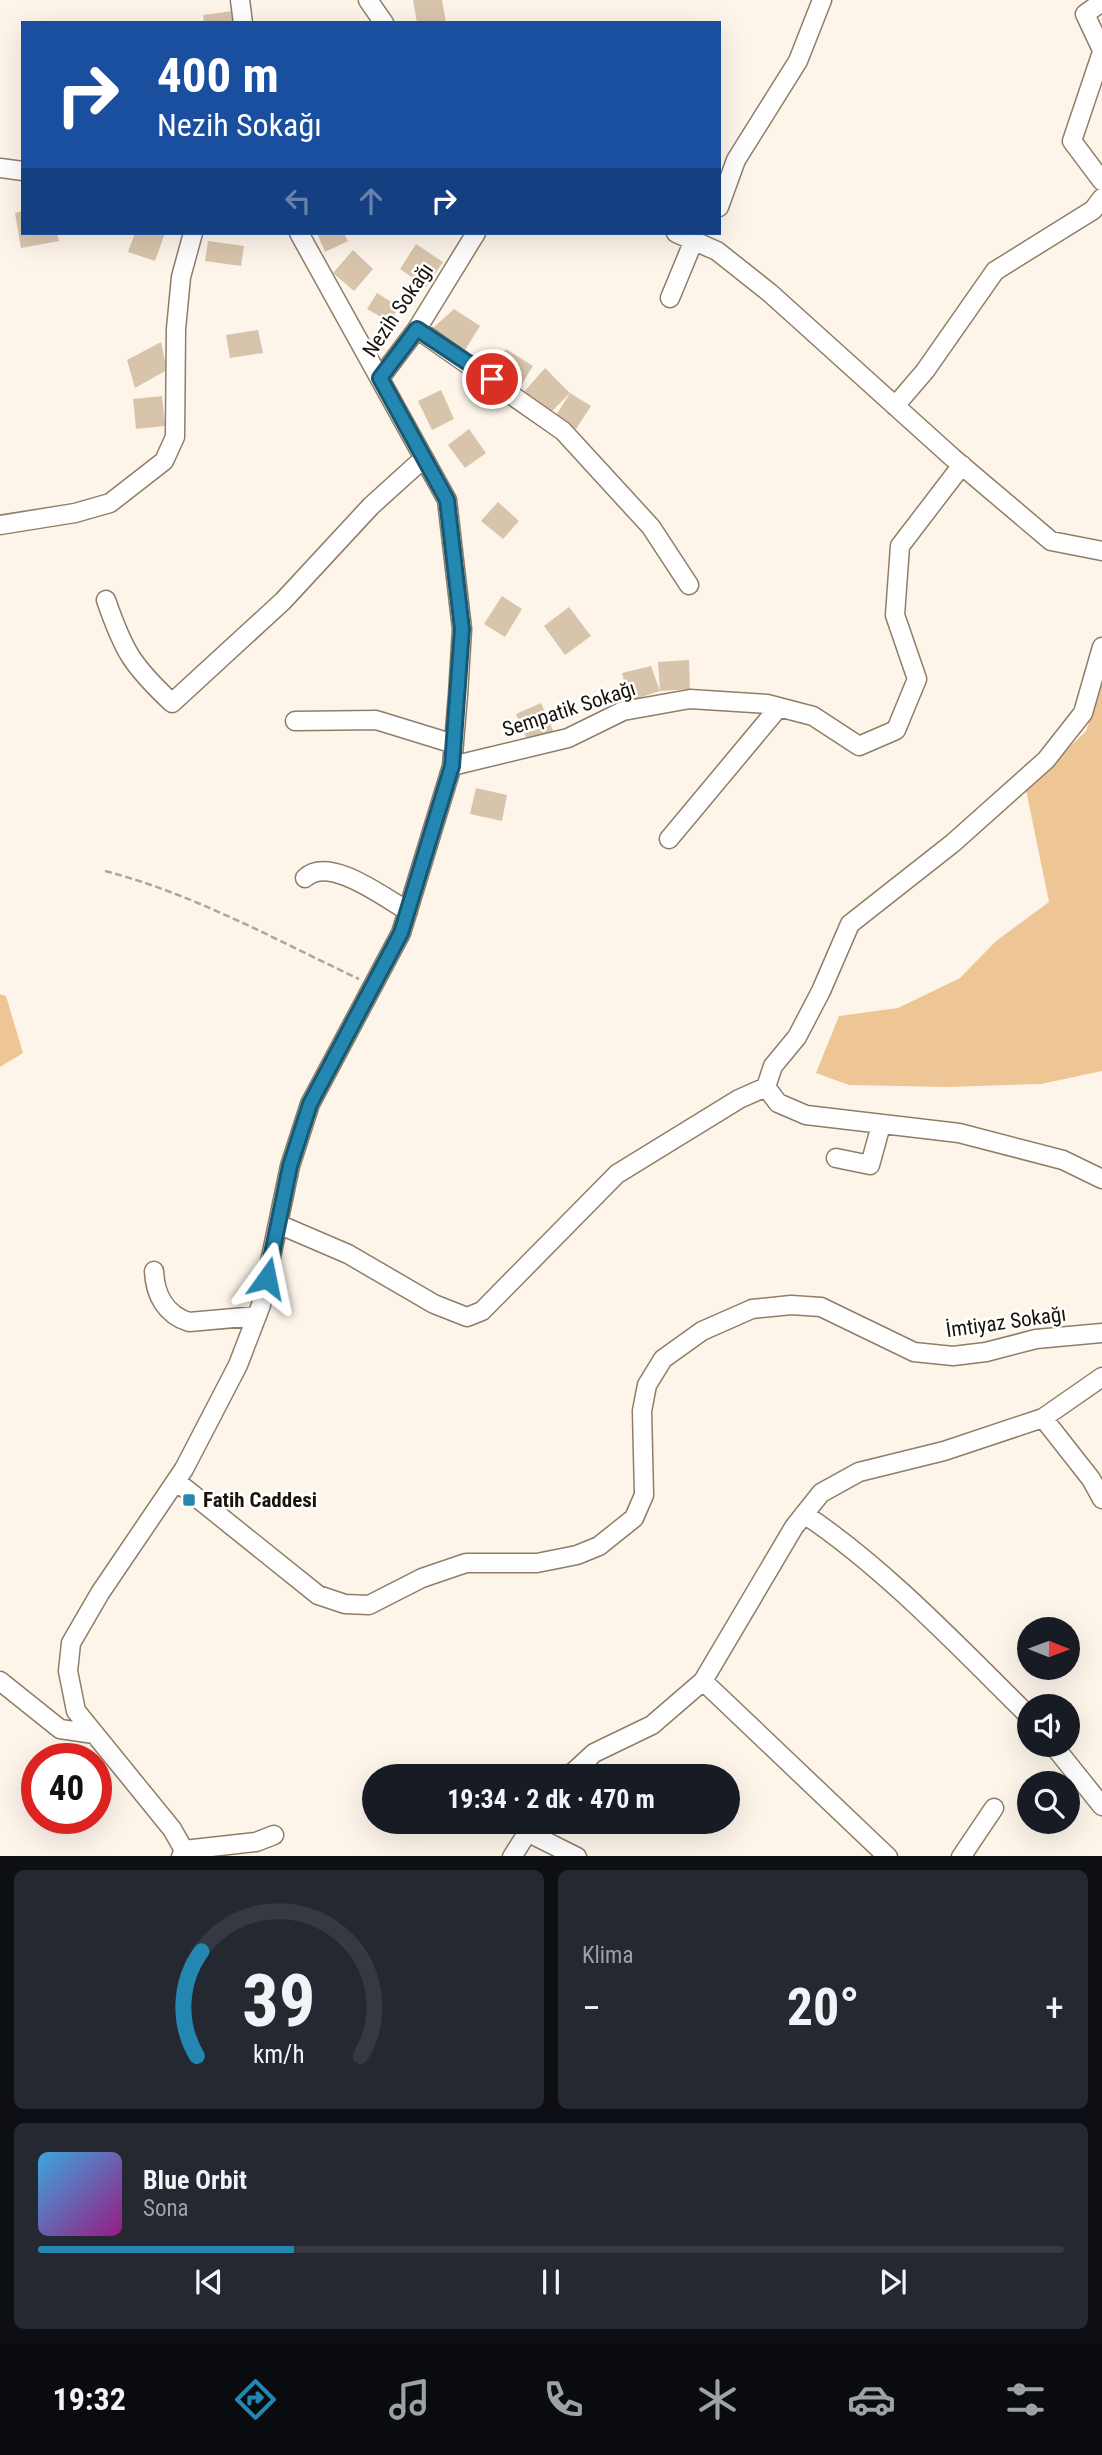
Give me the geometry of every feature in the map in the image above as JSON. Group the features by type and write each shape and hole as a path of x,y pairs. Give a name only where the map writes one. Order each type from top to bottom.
{"street":[{"path":"240,0 243,21"},
{"path":"368,0 383,21"},
{"path":"721,201 736,160 798,61 822,0"},
{"path":"1102,2 1085,14 1102,51 1072,141 1102,181"},
{"path":"0,168 21,171"},
{"path":"895,407 925,371 995,271 1093,210 1102,198"},
{"path":"0,524 75,513 110,503 164,461 174,437 176,329 181,277 192,235"},
{"path":"274,1835 256,1842 184,1855 172,1829 76,1711 68,1671 71,1643 100,1593 176,1481 238,1365 257,1317 290,1166 310,1104 401,933 452,766 462,629 457,561 447,500 300,235"},
{"name":"Nezih Sokağı","path":"380,378 417,329 475,235"},
{"path":"685,235 703,239 770,293 895,407 1051,541 1102,551"},
{"path":"670,298 703,239"},
{"path":"417,329 563,431 651,527 689,585"},
{"path":"106,600 123,648 142,675 172,703 283,601 371,506 424,458"},
{"name":"Sempatik Sokağı","path":"452,766 568,738 623,711 690,699 779,707 813,716 859,746 897,730 917,679 895,615 900,546 962,466"},
{"path":"278,1224 348,1254 434,1304 467,1317 482,1311 617,1174 739,1099 766,1087 773,1066 797,1037 821,991 850,924 953,843 1046,760 1083,713 1102,647"},
{"path":"669,839 779,707"},
{"path":"295,721 376,720 454,744"},
{"path":"305,878 312,871 336,871 408,911"},
{"path":"766,1087 778,1103 806,1115 959,1133 1063,1160 1102,1179"},
{"path":"836,1158 870,1165 881,1125"},
{"path":"154,1271 154,1282 165,1308 180,1319 189,1322 257,1317"},
{"name":"İmtiyaz Sokağı","path":"176,1481 318,1595 345,1604 369,1605 422,1578 466,1563 537,1563 577,1555 599,1546 634,1518 644,1495 642,1411 647,1385 663,1359 702,1331 751,1309 791,1305 821,1307 914,1352 953,1356 986,1352 1036,1339 1102,1334"},
{"path":"583,1764 594,1754 652,1725 703,1681 804,1514 821,1493 859,1472 944,1451 1043,1418 1102,1377"},
{"path":"1043,1418 1091,1479 1102,1499"},
{"path":"804,1514 825,1528 936,1624 1017,1704"},
{"path":"0,1681 60,1729 94,1734"},
{"path":"703,1681 887,1856"},
{"path":"1063,1757 1102,1806"},
{"path":"962,1856 994,1808"},
{"path":"513,1856 527,1834"},
{"path":"542,1834 575,1856"}],"path":[{"path":"104,871 141,880 202,905 371,985"}],"shaded area":[{"path":"1102,686 1102,1071 1041,1084 947,1087 849,1085 816,1073 839,1016 898,1008 960,978 996,941 1049,902 1026,790 1086,731"},
{"path":"0,994 6,996 23,1053 0,1067"}],"building":[{"path":"413,0 442,0 446,21 417,21"},
{"path":"233,11 235,21 204,21 203,15"},
{"path":"21,212 21,235 58,235 59,241 21,248 15,213"},
{"path":"134,235 164,235 155,261 128,252"},
{"path":"318,235 345,235 348,241 325,252"},
{"path":"208,241 244,246 241,266 205,261"},
{"path":"416,244 443,262 426,287 400,269"},
{"path":"353,250 373,269 354,291 333,273"},
{"path":"377,293 399,307 390,322 367,309"},
{"path":"454,309 480,326 460,358 433,328"},
{"path":"258,330 263,353 230,358 226,335"},
{"path":"161,342 167,370 135,388 127,360"},
{"path":"506,349 533,366 520,387 493,369"},
{"path":"545,368 570,393 546,417 523,393"},
{"path":"441,390 454,419 432,430 418,401"},
{"path":"570,393 591,406 576,429 555,417"},
{"path":"162,396 165,426 136,429 133,399"},
{"path":"469,429 486,453 465,468 448,445"},
{"path":"498,502 519,521 503,539 481,521"},
{"path":"502,596 522,609 505,637 484,624"},
{"path":"569,607 591,636 565,655 544,626"},
{"path":"689,660 690,689 660,691 658,662"},
{"path":"651,666 660,691 629,701 622,673"},
{"path":"541,703 554,733 529,744 516,714"},
{"path":"476,788 507,795 502,821 470,814"}],"place":[{"name":"Fatih Caddesi","path":"189,1500"}],"route":[{"path":"267,1278 290,1166 310,1104 401,933 452,766 462,629 457,561 447,500 380,378 417,329 492,379"}]}
